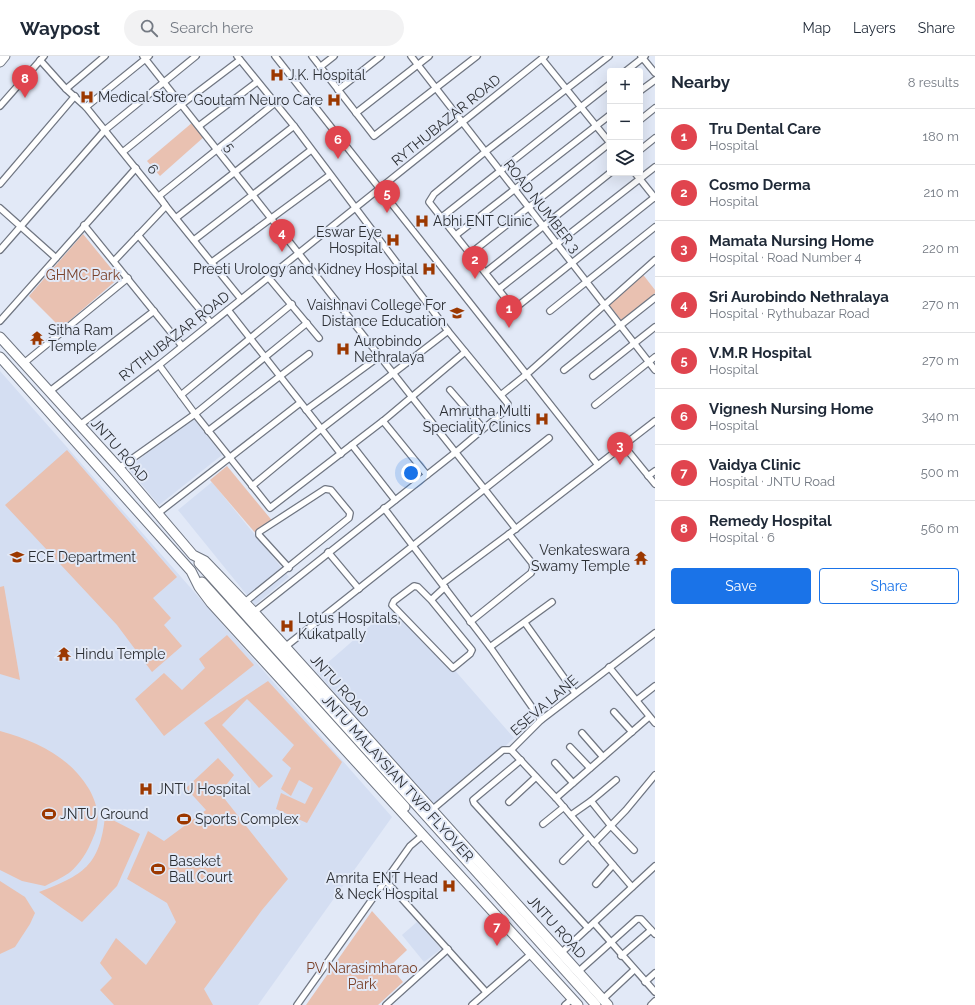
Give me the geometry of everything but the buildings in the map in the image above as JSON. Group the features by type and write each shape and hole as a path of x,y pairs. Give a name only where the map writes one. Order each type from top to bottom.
{"main road":[{"path":"0,62 5,56"},
{"name":"JNTU ROAD","path":"0,337 119,468 193,555 205,561 245,602 579,972 602,1003"},
{"name":"JNTU ROAD","path":"0,358 191,571 199,587 211,603 319,723 532,953 572,1003"},
{"name":"JNTU MALAYSIAN TWP FLYOVER","path":"193,555 602,1003"},
{"name":"JNTU MALAYSIAN TWP FLYOVER","path":"191,571 584,1005"}],"street":[{"path":"66,89 105,56"},
{"path":"0,250 105,130 196,56"},
{"path":"275,56 598,465"},
{"path":"312,56 374,136 477,56"},
{"path":"320,67 334,56"},
{"path":"338,90 381,56"},
{"name":"ROAD NUMBER 3","path":"411,56 655,370"},
{"path":"356,113 429,56"},
{"path":"609,56 485,152 431,198 430,203 486,272 514,310 655,198 638,176"},
{"path":"86,107 146,57"},
{"name":"5","path":"146,57 163,82 182,104 516,529"},
{"path":"544,57 567,89 608,140"},
{"name":"RYTHUBAZAR ROAD","path":"80,425 159,365 544,57"},
{"path":"630,68 643,57 655,73"},
{"path":"0,106 42,58"},
{"name":"6","path":"42,58 66,89 76,96 124,151 241,299"},
{"path":"124,151 239,58 294,126 448,331 507,400 508,407 456,452 254,612"},
{"path":"643,89 655,80"},
{"path":"199,126 257,82"},
{"path":"442,217 607,86"},
{"path":"0,184 76,96"},
{"path":"114,260 166,206 159,196 216,148 275,103"},
{"path":"643,118 655,108"},
{"path":"456,235 607,116"},
{"path":"176,218 294,126"},
{"path":"643,148 655,138"},
{"path":"471,253 607,145"},
{"path":"194,240 311,150"},
{"path":"498,289 655,167"},
{"path":"0,321 136,168"},
{"path":"212,262 330,175"},
{"path":"486,272 607,175"},
{"path":"0,208 56,258"},
{"path":"84,225 114,260 182,346"},
{"path":"550,311 655,227"},
{"path":"138,235 211,323"},
{"path":"502,394 527,374 655,260"},
{"path":"268,277 292,304 318,338"},
{"path":"24,363 128,278"},
{"path":"564,370 620,324 655,298"},
{"path":"181,395 292,304"},
{"path":"228,310 341,454"},
{"path":"50,391 154,311"},
{"path":"119,468 194,414 307,323"},
{"path":"593,376 655,327"},
{"path":"252,486 321,429 448,331"},
{"path":"159,365 194,414 268,505 273,507 383,421 465,352"},
{"path":"208,431 308,354"},
{"path":"306,410 380,356"},
{"path":"596,405 655,357"},
{"path":"450,390 483,428"},
{"path":"157,514 300,403"},
{"path":"383,421 427,475"},
{"path":"431,600 444,585 655,421"},
{"path":"285,647 549,438"},
{"path":"352,445 395,500"},
{"path":"624,446 655,484"},
{"path":"648,476 655,471"},
{"path":"245,602 289,568 349,518 350,513 331,490 325,489 259,532 259,535 289,568"},
{"path":"384,508 490,647 541,720"},
{"path":"470,622 531,573 533,568 532,563 509,534"},
{"path":"328,552 359,589"},
{"path":"414,586 418,587 431,600 471,647 470,654 453,668 392,605 405,592 414,586"},
{"path":"490,647 552,602"},
{"path":"525,623 575,693"},
{"name":"ESEVA LANE","path":"432,809 503,750 511,750 541,720 655,633"},
{"path":"609,667 655,723"},
{"path":"637,700 655,686"},
{"path":"614,712 632,732"},
{"path":"556,798 649,717"},
{"path":"582,733 603,757"},
{"path":"570,747 590,768"},
{"path":"511,750 564,807 632,887"},
{"path":"521,760 473,800 474,803 588,928"},
{"path":"555,764 574,783"},
{"path":"594,843 611,826 655,774"},
{"path":"509,802 536,776"},
{"path":"571,815 591,801 616,780"},
{"path":"591,801 611,826 634,850"},
{"path":"543,824 564,807"},
{"path":"297,1005 410,846 423,835"},
{"path":"563,861 588,836"},
{"path":"596,884 613,865"},
{"path":"561,953 655,866"},
{"path":"385,880 486,992"},
{"path":"579,972 609,942 637,919 641,919 653,932 621,956"},
{"path":"594,923 621,956 655,992"},
{"path":"386,1005 448,949"},
{"path":"472,1005 532,953"},
{"path":"602,1003 634,970"},
{"path":"645,982 655,973"},
{"path":"651,1005 655,1002"}],"shaded area":[{"path":"0,371 392,817 258,1005 0,1005"},
{"path":"193,418 222,455 159,505 128,468"},
{"path":"212,482 289,577 255,605 178,510"},
{"path":"396,603 514,738 437,809 317,672"},
{"path":"417,922 441,949 424,962 402,935"}],"green space":[{"path":"193,122 205,136 160,176 147,161"},
{"name":"GHMC Park","path":"83,234 119,278 61,328 29,296"},
{"path":"641,272 655,290 655,293 622,321 606,301"},
{"path":"67,450 177,577 153,598 171,618 164,625 182,646 152,672 117,625 5,505"},
{"path":"227,466 274,523 257,535 210,480"},
{"path":"4,586 20,680 0,674 0,587"},
{"path":"227,635 254,665 164,736 135,699 164,673 182,690 205,668 199,659"},
{"path":"268,681 342,762 307,823 276,809 281,793 305,804 313,788 299,780 291,796 281,789 291,768 282,760 294,745 247,699 222,725 273,776 259,788 204,723"},
{"name":"JNTU Ground","path":"0,731 39,745 62,759 81,777 95,801 98,819 89,848 77,866 69,873 45,886 22,881 0,870"},
{"path":"218,758 234,775 220,793 288,879 262,910 204,989 213,1005 114,1005 100,990 112,978 100,963 116,938 146,965 176,922 167,903 127,879 148,831 164,841 206,810 186,788"},
{"path":"105,816 140,834 117,886 82,922 39,892 78,874 94,858 103,833"},
{"path":"0,881 25,897 35,913 30,924 15,947 0,954"},
{"name":"PV Narasimharao Park","path":"372,911 407,950 390,966 403,982 378,1005 306,1005"}],"place":[{"name":"J.K. Hospital","path":"277,75"},
{"name":"Medical Store","path":"87,97"},
{"name":"Remedy Hospital","path":"25,98"},
{"name":"Goutam Neuro Care","path":"334,100"},
{"name":"Vignesh Nursing Home","path":"338,159"},
{"name":"V.M.R Hospital","path":"387,213"},
{"name":"Abhi ENT Clinic","path":"422,221"},
{"name":"Eswar Eye Hospital","path":"393,240"},
{"name":"Sri Aurobindo Nethralaya","path":"282,252"},
{"name":"Preeti Urology and Kidney Hospital","path":"429,269"},
{"name":"Cosmo Derma","path":"475,279"},
{"name":"Vaishnavi College For Distance Education","path":"457,313"},
{"name":"Tru Dental Care","path":"509,328"},
{"name":"Sitha Ram Temple","path":"37,338"},
{"name":"Aurobindo Nethralaya","path":"343,349"},
{"name":"Amrutha Multi Speciality Clinics","path":"542,419"},
{"name":"Mamata Nursing Home","path":"620,465"},
{"name":"ECE Department","path":"17,557"},
{"name":"Venkateswara Swamy Temple","path":"641,558"},
{"name":"Lotus Hospitals, Kukatpally","path":"287,626"},
{"name":"Hindu Temple","path":"64,654"},
{"name":"JNTU Hospital","path":"146,789"},
{"name":"JNTU Ground","path":"49,814"},
{"name":"Sports Complex","path":"184,819"},
{"name":"Baseket Ball Court","path":"158,869"},
{"name":"Amrita ENT Head & Neck Hospital","path":"449,886"},
{"name":"Vaidya Clinic","path":"497,946"}]}
